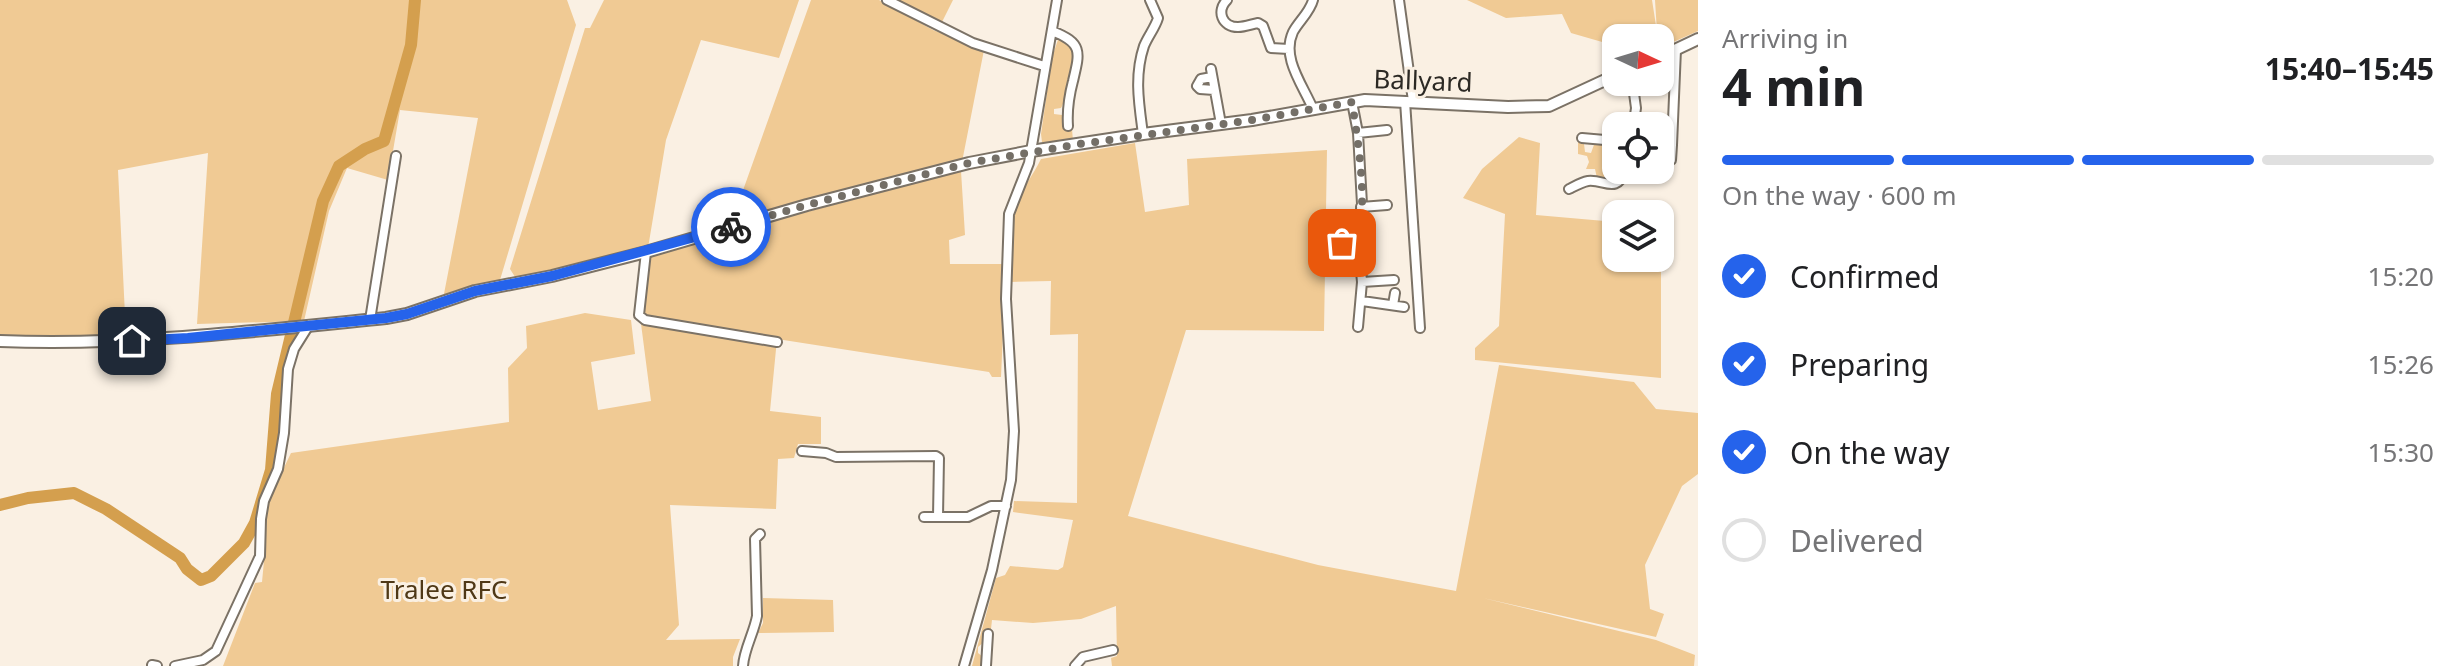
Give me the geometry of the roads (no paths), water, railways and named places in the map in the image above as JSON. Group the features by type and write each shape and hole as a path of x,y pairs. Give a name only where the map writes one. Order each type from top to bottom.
{"street":[{"path":"887,0 973,43 1044,66"},
{"path":"964,666 992,570 1011,480 1014,431 1006,299 1009,214 1029,163 1057,0"},
{"path":"1143,134 1137,88 1145,44 1158,18 1150,0"},
{"path":"1227,0 1222,4 1221,13 1226,23 1234,27 1258,23 1263,26 1271,48 1289,49"},
{"path":"1313,0 1289,42 1290,59 1313,109"},
{"path":"1399,0 1409,101 1420,328"},
{"path":"1052,31 1068,37 1079,51 1067,111 1068,126"},
{"path":"1673,112 1676,49 1698,39"},
{"path":"1214,90 1197,86 1201,79 1211,73 1221,124"},
{"name":"Ballyard","path":"0,341 105,342 188,338 370,320 407,314 475,291 552,276 646,252 807,205 969,163 1352,102 1549,106 1602,81"},
{"path":"1352,102 1358,133 1361,207 1357,230 1362,282 1358,327"},
{"path":"1056,110 1067,111"},
{"path":"1358,133 1387,130"},
{"path":"1582,138 1602,140"},
{"path":"370,320 396,156"},
{"path":"1569,189 1591,181 1610,184"},
{"path":"1361,207 1387,205"},
{"path":"1325,242 1358,243"},
{"path":"646,252 639,315 645,320 777,342"},
{"path":"1362,282 1394,280"},
{"path":"1393,305 1395,293"},
{"path":"1362,301 1404,307"},
{"path":"175,666 203,660 216,651 260,556 264,501 278,469 284,433 288,369 305,326"},
{"path":"802,451 836,457 936,456 939,458 938,517"},
{"path":"924,517 968,517 991,506 1006,506"},
{"path":"743,666 757,616 755,539 760,534"},
{"path":"986,666 988,634"},
{"path":"1075,666 1083,657 1109,651 1107,664"}],"waterway":[{"path":"0,505 28,498 74,493 106,509 180,558 187,569 201,580 211,576 244,543 255,523 271,470 277,394 323,201 339,166 384,141 411,45 415,0"}],"park label":[{"name":"Tralee RFC","path":"444,590"}]}
